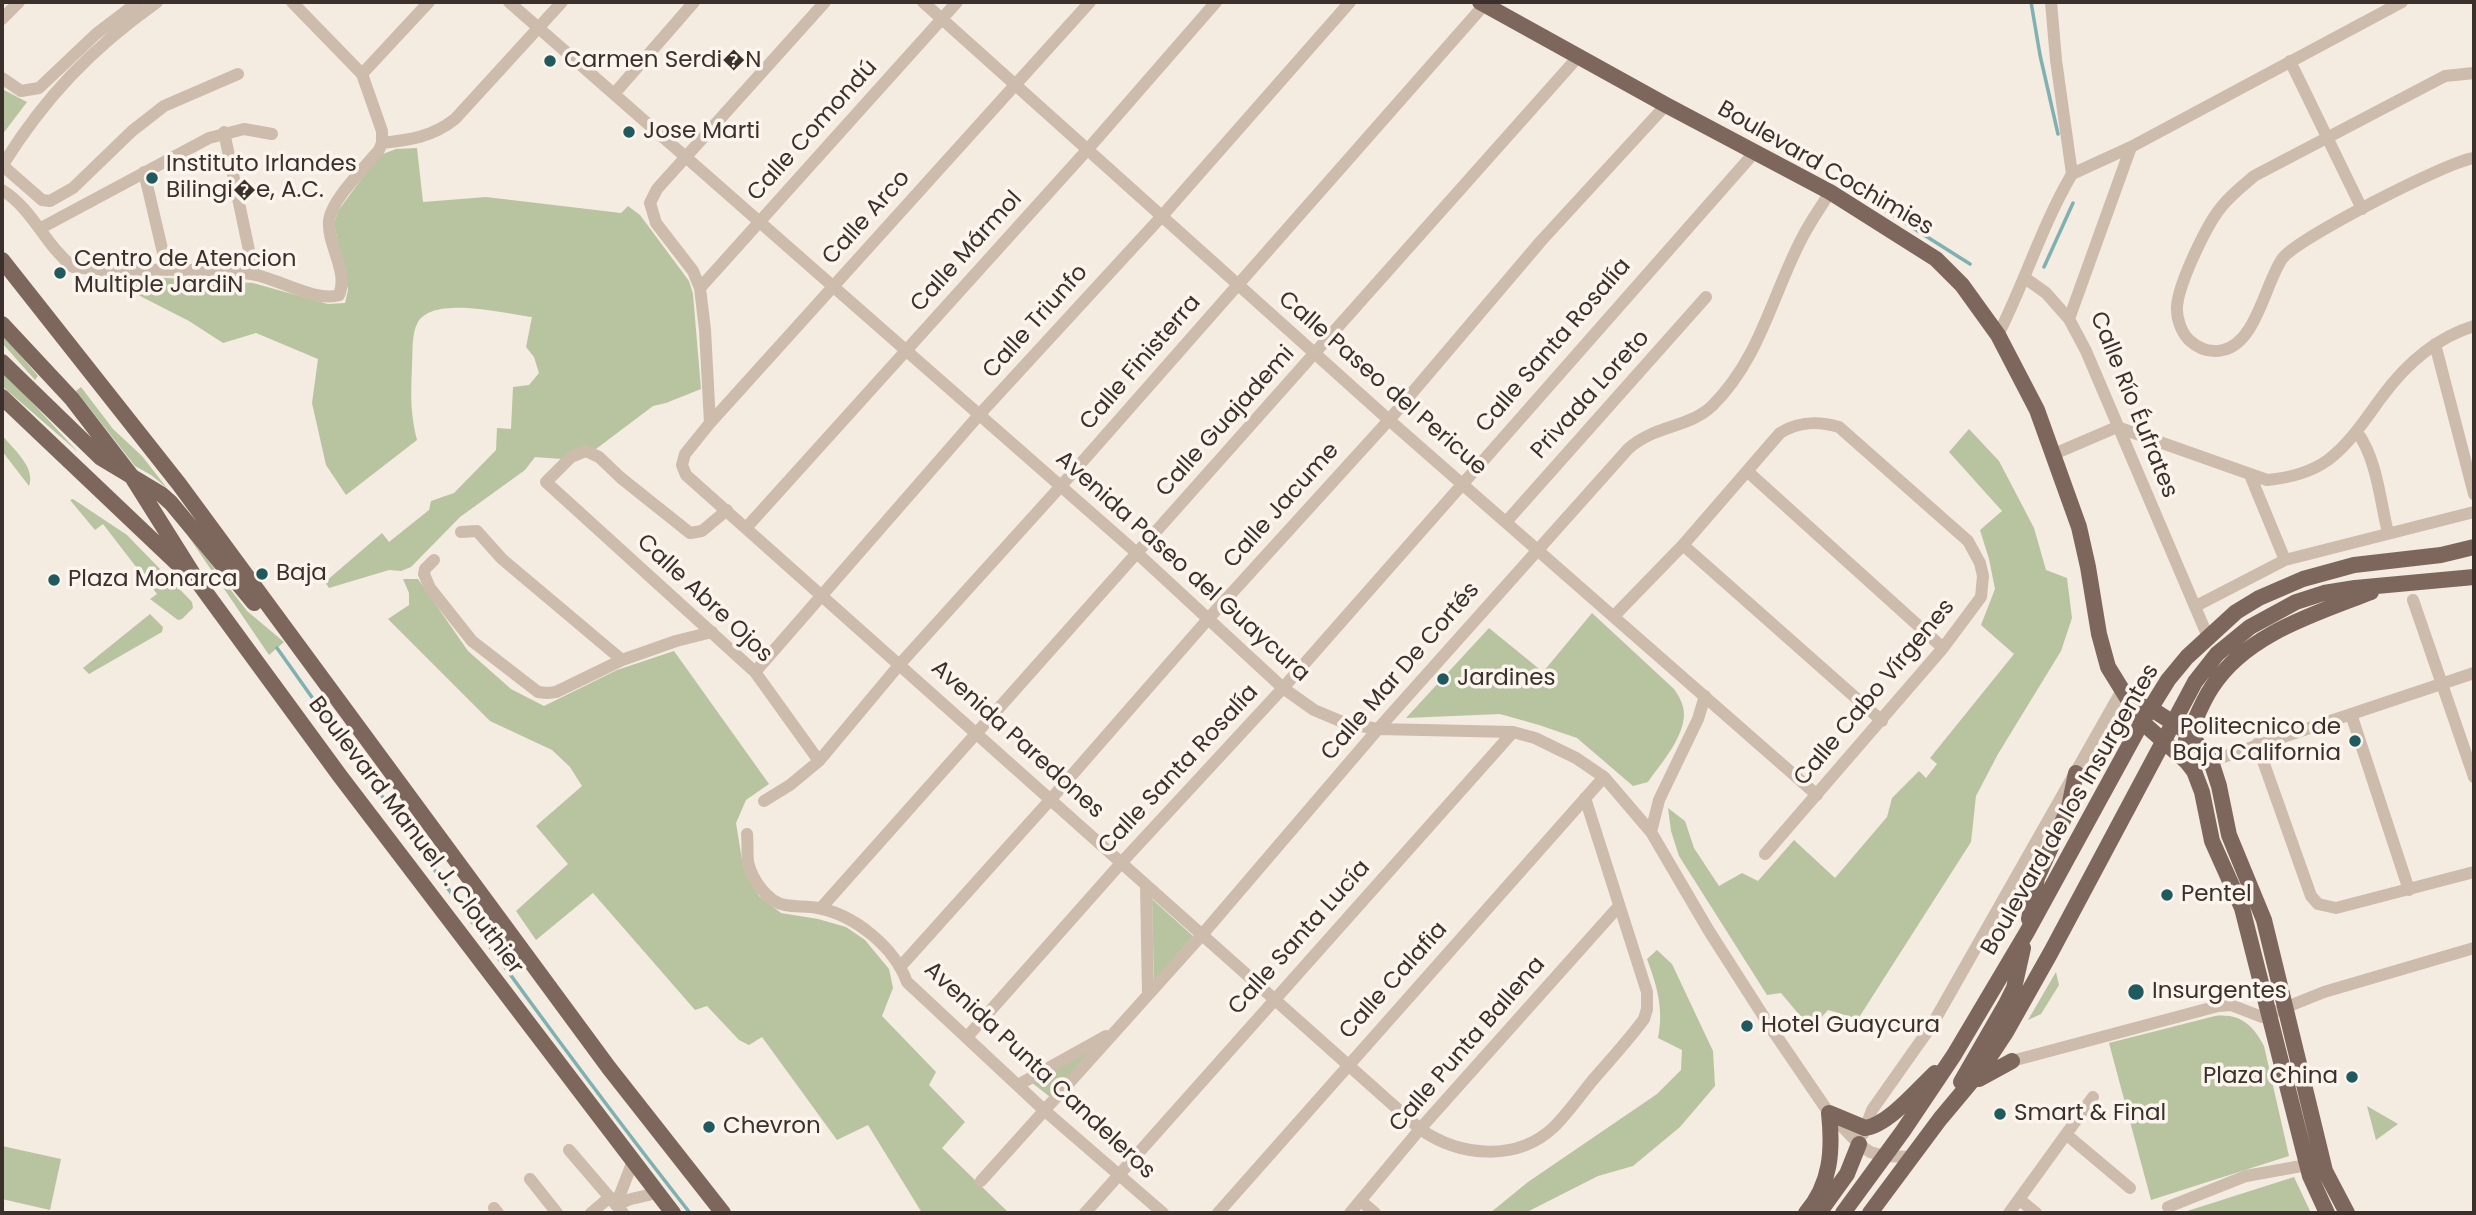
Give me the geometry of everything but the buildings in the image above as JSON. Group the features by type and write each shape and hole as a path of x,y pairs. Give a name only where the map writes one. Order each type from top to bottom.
{"main road":[{"name":"Boulevard Cochimies","path":"1482,3 1830,192 1936,259 1962,285 1998,335 2037,410 2079,527 2108,667 2127,698"},
{"name":"Boulevard Manuel J. Clouthier","path":"2,260 179,484 609,1068 723,1213"},
{"name":"Boulevard Manuel J. Clouthier","path":"2,324 72,398 132,477 198,582 347,786 673,1213"},
{"name":"Boulevard Manuel J. Clouthier","path":"2,362 101,458 161,494 171,503 252,601 274,615"},
{"path":"2,397 93,486 198,582"},
{"name":"Boulevard de los Insurgentes","path":"1848,1208 1954,1055 2027,932 2146,715 2168,680 2208,637 2236,612 2259,598 2304,579 2354,565 2441,555 2474,547"},
{"path":"2179,754 2213,685 2259,642 2302,619 2390,585 2441,555"},
{"name":"Boulevard de los Insurgentes","path":"1871,1213 1940,1119 1981,1070 2006,1032 2194,682 2217,654 2250,627 2296,602 2325,593 2474,577"},
{"path":"2127,698 2146,715 2163,741 2194,771 2202,792 2212,841 2242,908 2307,1165 2327,1213"},
{"path":"2146,715 2173,721 2189,733 2211,761 2229,835 2264,920 2325,1171 2347,1213"},
{"path":"1940,1119 2014,988 2037,878 2069,807 2076,773"},
{"path":"1806,1213 1822,1189 1832,1155 1829,1113 1865,1128 1884,1120 1954,1055"},
{"path":"1968,1086 2012,1061"},
{"path":"1819,1213 1847,1174 1859,1144"}],"street":[{"path":"2,19 19,2"},
{"path":"2,78 21,91 39,88 96,34 138,2"},
{"path":"157,2 101,45 47,100 2,165 42,200 50,201 73,188 132,131 164,106 239,74"},
{"path":"2,190 13,197 73,267 254,274 323,296 339,295 342,281 329,219 336,203 382,143 383,131 362,74 292,2"},
{"path":"362,74 429,2"},
{"name":"Avenida Paseo del Guaycura","path":"509,2 1138,554 1283,688 1328,717 1378,729 1513,732 1556,746 1604,777 1651,832 1736,974 1829,1113 1870,1152 1884,1156 1913,1157"},
{"path":"382,143 413,140 443,129 456,119 562,2"},
{"path":"614,94 694,2"},
{"path":"710,423 700,288 693,271 656,223 650,203 657,189 825,2"},
{"name":"Calle Paseo del Pericue","path":"923,2 1389,420 1817,795"},
{"name":"Calle Comondú","path":"700,288 957,2"},
{"name":"Calle Arco","path":"682,466 685,454 710,423 1090,2"},
{"name":"Calle Mármol","path":"746,528 1088,149 1216,2"},
{"name":"Calle Triunfo","path":"755,672 979,415 1162,216 1350,2"},
{"path":"1998,335 2056,202 2072,173 2056,60 2051,2"},
{"path":"2072,173 2131,147 2402,2"},
{"name":"Calle Finisterra","path":"764,801 790,785 819,761 901,664 1060,487 1482,3"},
{"name":"Calle Guajademi","path":"821,908 1578,57"},
{"path":"2290,61 2362,209"},
{"path":"2474,73 2445,76 2254,176 2223,204 2211,221 2179,294 2176,309 2186,337 2207,351 2230,348 2249,330 2273,276 2284,257 2295,246 2447,166 2474,158"},
{"name":"Calle Jacume","path":"901,966 1209,618 1389,420 1541,241 1666,105"},
{"path":"41,228 224,132 244,129 272,134"},
{"path":"224,132 254,274"},
{"name":"Calle Río Éufrates","path":"2131,147 2069,319 2086,352 2208,637"},
{"name":"Calle Santa Rosalía","path":"967,1037 1283,688 1754,153"},
{"path":"144,172 167,270"},
{"name":"Calle Mar De Cortés","path":"981,1181 1201,936 1378,729 1637,440 1651,432 1685,422 1709,409 1732,386 1752,353 1802,238 1830,192"},
{"path":"2025,278 2046,293 2069,319"},
{"name":"Privada Loreto","path":"1506,522 1706,297"},
{"path":"2054,454 2117,427 2250,475 2267,480 2287,478 2328,460 2357,432 2383,395 2412,362 2435,344 2474,326"},
{"path":"2435,344 2474,494"},
{"name":"Calle Cabo Vírgenes","path":"1746,471 1780,433 1790,427 1809,423 1839,427 1968,541 1975,551 1983,576 1981,597 1943,648 1765,854"},
{"path":"2357,432 2364,442 2374,472 2388,533"},
{"name":"Calle Abre Ojos","path":"727,510 702,531 690,533 592,452 580,452 571,457 545,482 755,672 819,761"},
{"name":"Avenida Paredones","path":"682,466 690,480 901,664 1201,936 1435,1140 1455,1148 1501,1152 1525,1146 1553,1128 1638,1026 1647,1009 1647,992 1619,906"},
{"path":"1615,616 1683,545 1746,471 1943,648"},
{"path":"2250,475 2285,560"},
{"path":"2196,606 2285,560 2474,512"},
{"path":"461,532 477,531 502,559 622,660"},
{"path":"1683,545 1882,721"},
{"path":"434,560 424,574 430,588 472,640 538,692 556,692 622,660 676,641 712,632"},
{"path":"2413,600 2474,777"},
{"path":"2211,761 2474,673"},
{"path":"1651,832 1659,800 1698,719 1706,696"},
{"path":"1859,1144 1872,1110 1932,1026 2076,773 2127,698"},
{"path":"2351,714 2409,890"},
{"name":"Calle Santa Lucía","path":"1085,1213 1513,732"},
{"path":"2258,744 2311,896 2318,904 2336,908 2474,872"},
{"name":"Calle Calafia","path":"1217,1213 1604,777"},
{"path":"1585,798 1619,906"},
{"name":"Avenida Punta Candeleros","path":"747,834 749,863 763,892 783,905 821,908 869,932 901,966 907,982 1044,1110 1163,1213"},
{"path":"1146,885 1148,994"},
{"name":"Calle Punta Ballena","path":"1350,1213 1420,1129 1619,906"},
{"path":"2012,1061 2218,1006 2231,1005 2262,1017 2338,988 2474,948"},
{"path":"1018,1085 1116,1030"},
{"path":"2008,1213 2093,1097"},
{"path":"2067,1135 2130,1188"},
{"path":"569,1150 616,1205"},
{"path":"616,1205 633,1161"},
{"path":"2168,1208 2246,1176 2307,1165"},
{"path":"530,1179 557,1213"},
{"path":"591,1213 624,1204 631,1199 657,1194"},
{"path":"2020,1200 2036,1213"},
{"path":"1361,1201 1376,1213"},
{"path":"1848,1208 1858,1203 1871,1213"}],"green space":[{"path":"2,89 27,102 2,135"},
{"path":"417,148 423,202 486,197 621,213 628,206 640,215 689,281 693,294 701,389 653,406 592,452 562,459 535,457 525,470 460,517 411,567 401,571 389,570 329,588 325,582 382,533 389,542 429,510 431,501 454,493 496,450 497,428 511,429 513,387 529,385 539,373 534,357 526,347 532,317 471,308 439,309 426,314 418,322 413,343 412,403 417,440 346,495 326,465 312,403 318,359 256,333 223,343 189,321 97,274 253,283 328,304 345,303 348,290 334,224 338,211 383,154 396,149"},
{"path":"2,334 38,376 35,380 2,343"},
{"path":"2,370 78,452 2,386"},
{"path":"81,387 113,429 142,456 167,488 135,466 76,391"},
{"path":"1969,429 1999,461 2034,528 2046,570 2067,578 2072,618 2061,651 1998,754 1976,796 1971,842 1858,1019 1828,1010 1811,1029 1781,993 1767,995 1679,856 1671,831 1668,808 1685,821 1694,848 1719,886 1742,873 1758,881 1794,840 1835,878 1887,817 1892,798 1919,771 1926,778 1937,764 1930,758 2014,654 1981,625 1995,589 1980,530 2002,511 1949,452"},
{"path":"2,435 26,465 29,486 2,451"},
{"path":"73,499 127,535 192,602 193,608 182,619 178,620 150,599 157,594 103,524 95,530 70,500"},
{"path":"180,524 247,611 284,642 269,655"},
{"path":"403,579 418,579 468,651 511,689 544,706 617,670 674,651 769,784 746,800 736,823 743,866 759,896 781,913 846,927 865,940 889,969 893,988 882,1016 936,1072 929,1085 965,1122 942,1148 1009,1213 922,1213 868,1125 837,1140 762,1037 749,1045 739,1040 707,1006 695,1010 593,893 536,940 516,911 568,864 536,826 582,786 570,767 552,750 490,721 388,619 409,605 409,593"},
{"path":"1592,613 1674,689 1682,704 1684,714 1680,732 1671,750 1648,782 1633,786 1577,738 1500,714 1406,718 1489,628 1543,672"},
{"path":"150,614 163,627 162,632 89,674 83,668"},
{"path":"1152,899 1193,936 1154,981"},
{"path":"1657,950 1672,964 1713,1051 1715,1086 1680,1127 1633,1166 1598,1176 1525,1213 1490,1213 1528,1182 1657,1094 1681,1070 1682,1050 1658,1038 1658,998 1647,959"},
{"path":"2056,972 2059,985 2041,1014 2028,1020"},
{"path":"2215,1016 2232,1016 2245,1022 2264,1046 2289,1156 2151,1200 2109,1043"},
{"path":"1096,1045 1050,1097 1031,1082"},
{"path":"2367,1106 2398,1124 2376,1140"},
{"path":"2,1146 61,1159 50,1210 2,1199"},
{"path":"2294,1177 2311,1213 2181,1213"}],"waterway":[{"path":"2031,2 2058,134"},
{"path":"1845,185 1970,264"},
{"path":"2044,267 2073,203"},
{"path":"277,648 532,1004 690,1213"}],"place":[{"name":"Carmen Serdi�N","path":"550,61"},
{"name":"Jose Marti","path":"629,132"},
{"name":"Instituto Irlandes Bilingi�e, A.C.","path":"152,178"},
{"name":"Centro de Atencion Multiple JardiN","path":"60,273"},
{"name":"Baja","path":"262,574"},
{"name":"Plaza Monarca","path":"54,580"},
{"name":"Jardines","path":"1443,679"},
{"name":"Politecnico de Baja California","path":"2355,741"},
{"name":"Pentel","path":"2167,895"},
{"name":"Insurgentes","path":"2136,992"},
{"name":"Hotel Guaycura","path":"1747,1026"},
{"name":"Plaza China","path":"2352,1077"},
{"name":"Smart & Final","path":"2000,1114"},
{"name":"Chevron","path":"709,1127"}]}
